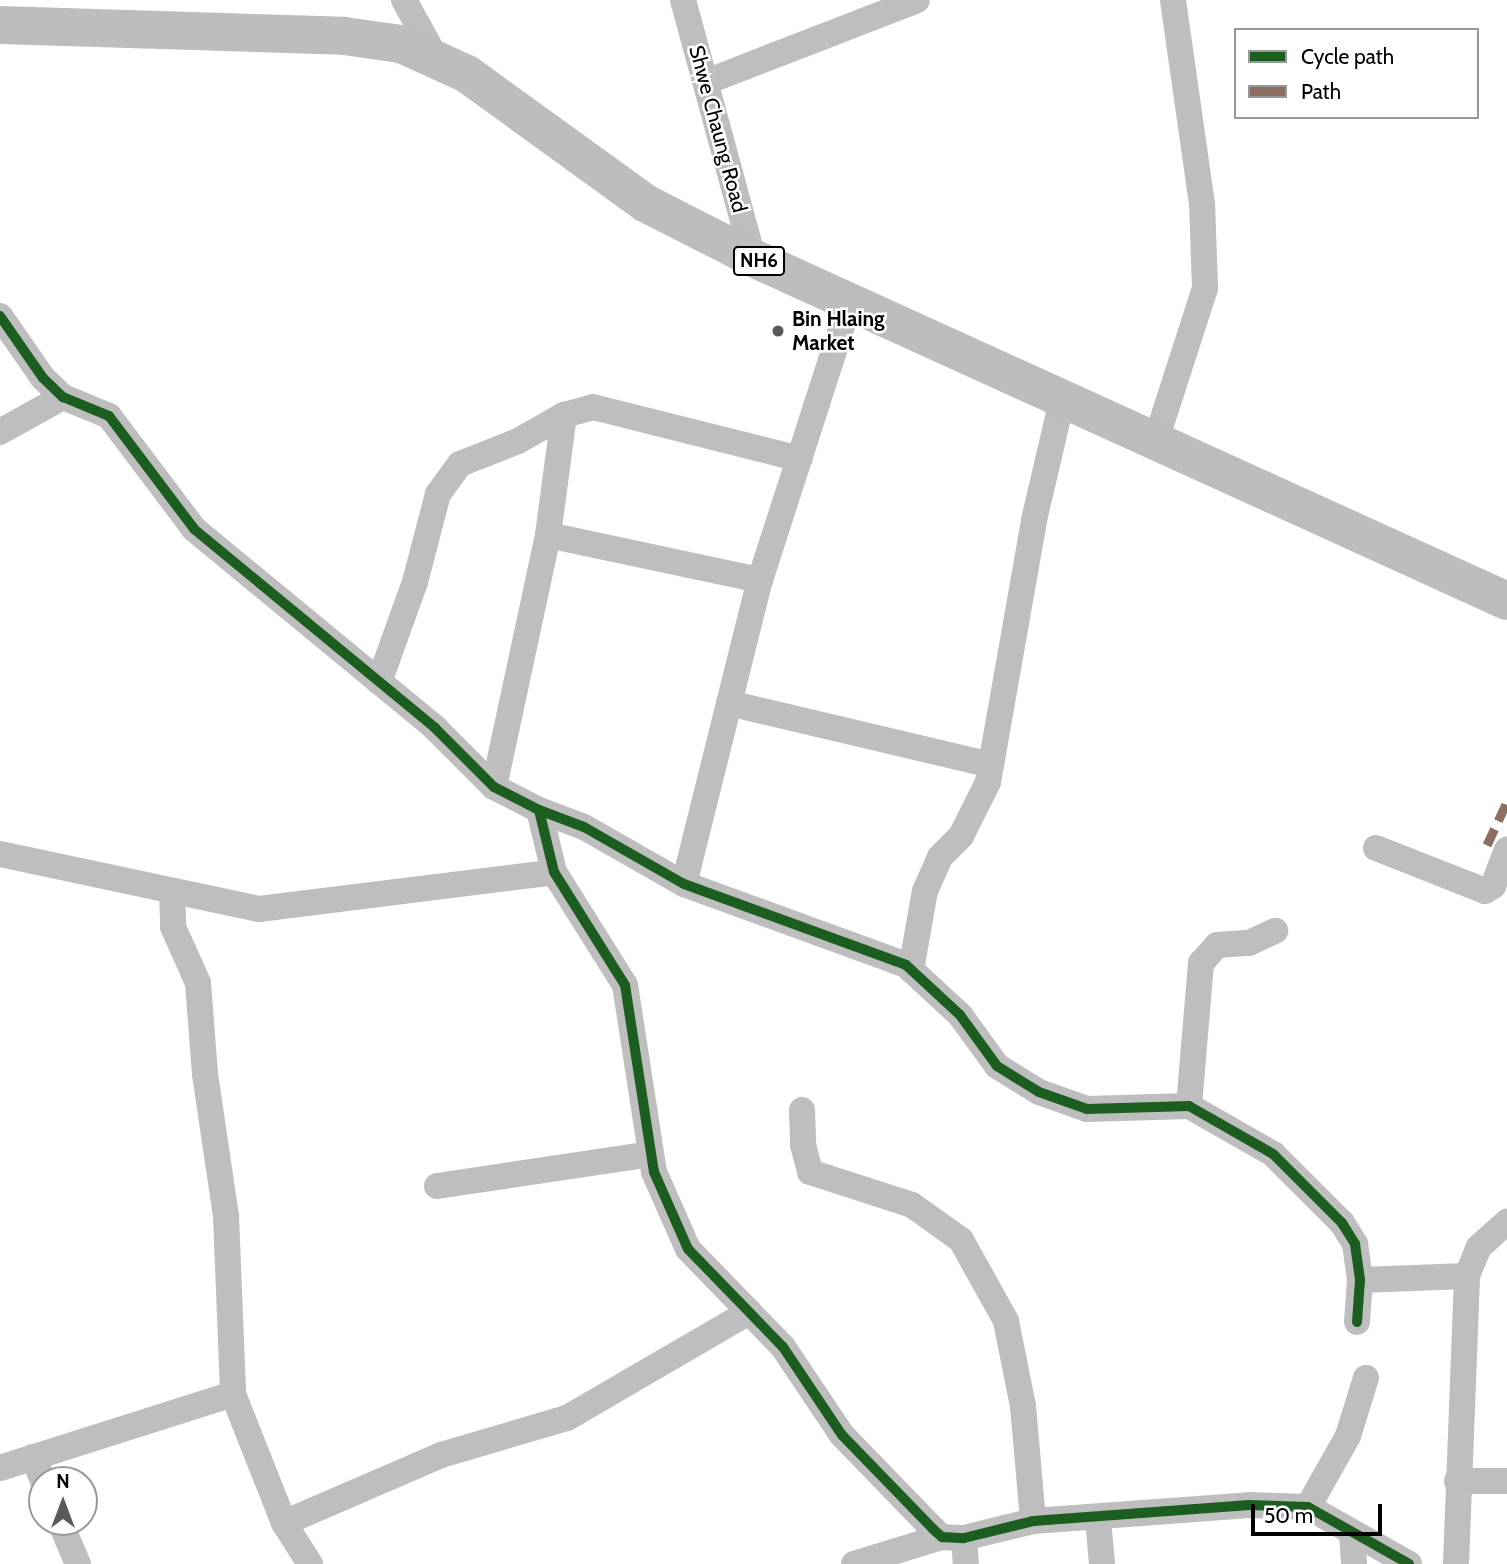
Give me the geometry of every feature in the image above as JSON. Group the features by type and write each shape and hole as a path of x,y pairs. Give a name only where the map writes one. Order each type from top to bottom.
{"highway":[{"name":"NH6","path":"0,25 344,36 401,44 467,74 552,132 645,202 753,258 1062,401 1507,601"}],"street":[{"path":"404,0 436,58"},
{"name":"Shwe Chaung Road","path":"683,0 753,258"},
{"path":"706,82 917,0"},
{"path":"1155,443 1205,288 1202,204 1173,0"},
{"path":"684,884 760,580 849,304"},
{"path":"0,316 43,378 63,397 109,416 194,529 379,682 494,787 539,810 584,827 684,884 761,914 847,940 911,970 960,1015 998,1066 1039,1092 1087,1109 1189,1106 1273,1154 1342,1223 1355,1244 1360,1280 1357,1322"},
{"path":"0,432 63,397"},
{"path":"911,970 925,891 940,857 961,836 978,807 991,765 1034,520 1062,401"},
{"path":"379,682 446,478 460,464 518,441 564,415 593,407 800,458"},
{"path":"494,787 548,536 564,415"},
{"path":"548,536 760,580"},
{"path":"729,703 991,765"},
{"path":"539,810 554,872 625,985 654,1172 688,1249 783,1347 842,1435 957,1546"},
{"path":"1376,848 1485,891 1493,886 1507,850"},
{"path":"0,854 260,909 554,872"},
{"path":"172,891 173,927 198,983 205,1074 226,1216 233,1394 284,1523 310,1564"},
{"path":"1189,1106 1201,963 1217,945 1249,943 1275,931"},
{"path":"802,1110 803,1145 810,1172 912,1205 961,1240 1006,1321 1023,1406 1033,1521"},
{"path":"437,1186 652,1154"},
{"path":"1456,1564 1457,1481 1467,1276 1479,1247 1507,1222"},
{"path":"1360,1280 1467,1276"},
{"path":"284,1523 441,1455 567,1418 749,1312"},
{"path":"1308,1507 1348,1436 1366,1378"},
{"path":"46,1466 233,1394"},
{"path":"0,1468 28,1469"},
{"path":"1457,1481 1507,1481"},
{"path":"854,1564 957,1546 1033,1521 1098,1519 1249,1505 1308,1507 1409,1564"},
{"path":"1098,1519 1102,1564"},
{"path":"1352,1534 1354,1564"},
{"path":"66,1536 78,1564"}],"marked path":[{"path":"1487,845 1507,802"}],"cycle path":[{"path":"0,316 43,378 63,397 109,416 194,529 435,728 494,787 539,810 554,872 625,985 654,1172 688,1249 783,1347 842,1435 934,1530 942,1537 964,1538 1033,1521 1249,1505 1308,1507 1409,1564"},
{"path":"539,810 584,827 684,884 906,965 960,1015 997,1066 1039,1092 1087,1109 1189,1106 1273,1154 1342,1223 1355,1244 1360,1280 1357,1322"}],"place":[{"name":"Bin Hlaing Market","path":"778,331"}]}
